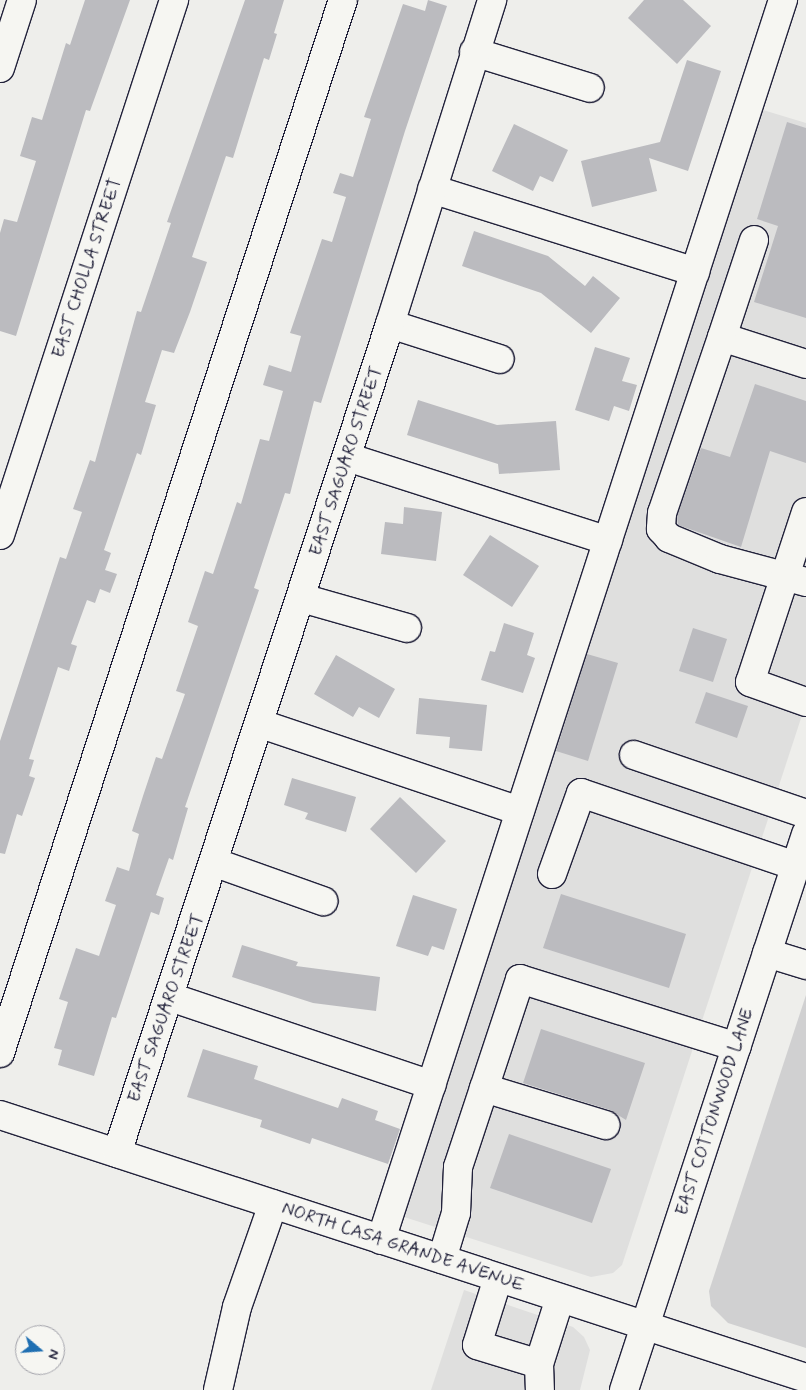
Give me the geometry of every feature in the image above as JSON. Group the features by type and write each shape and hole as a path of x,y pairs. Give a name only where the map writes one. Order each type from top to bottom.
{"street":[{"path":"0,68 22,0"},
{"name":"EAST CHOLLA STREET","path":"0,535 174,0"},
{"path":"0,1053 343,0"},
{"name":"EAST SAGUARO STREET","path":"117,1153 216,862 302,598 492,0"},
{"path":"382,1240 695,272 778,1"},
{"path":"474,52 590,88"},
{"path":"432,189 695,272"},
{"path":"754,240 662,513 661,529 669,538 689,547 795,580"},
{"path":"390,324 500,359"},
{"path":"722,337 806,364"},
{"path":"347,457 608,541"},
{"path":"806,512 795,580 750,682 806,702"},
{"path":"302,598 407,628"},
{"path":"261,724 520,811"},
{"path":"634,755 806,814"},
{"path":"552,874 581,793 796,866"},
{"name":"EAST COTTONWOOD LANE","path":"624,1390 806,834"},
{"path":"216,862 323,901"},
{"path":"767,953 806,965"},
{"path":"442,1259 456,1213 458,1167 520,979 737,1047"},
{"path":"170,997 432,1085"},
{"path":"484,1088 605,1125"},
{"name":"NORTH CASA GRANDE AVENUE","path":"0,1115 806,1378"},
{"path":"218,1390 237,1307 272,1204"},
{"path":"498,1278 476,1345 540,1377 560,1298"}],"shaded area":[{"path":"763,110 806,123 806,703 622,1265 613,1273 591,1277 401,1216"},
{"path":"806,995 806,1348 728,1323 711,1306 709,1291"},
{"path":"464,1290 573,1327 584,1337 590,1350 580,1390 431,1390"}],"building":[{"path":"85,0 130,0 90,111 86,110 16,336 0,331 0,233 4,219 17,222 36,161 20,156 32,117 42,120 66,43 70,45"},
{"path":"245,0 284,0 274,33 277,34 269,60 264,58 233,158 226,156 192,257 207,262 190,312 174,353 162,350 145,402 156,405 141,455 137,453 104,550 111,553 105,570 117,574 110,593 100,589 95,603 87,600 71,644 77,646 69,671 58,667 29,759 34,760 29,776 35,778 22,816 17,814 5,854 0,853 0,741 60,557 66,559 82,512 73,509 90,460 95,462 137,311 141,312 171,223 167,222"},
{"path":"428,0 447,6 405,131 321,403 314,401 290,494 285,493 254,588 259,590 185,807 188,808 173,860 169,858 156,895 164,898 159,915 151,912 116,1018 112,1017 94,1076 58,1065 62,1050 54,1048 68,1002 59,999 76,948 99,956 116,905 105,901 117,867 129,871 139,834 132,831 143,796 156,757 162,759 185,694 176,691 198,626 188,622 205,571 213,574 237,502 241,504 260,439 269,441 283,391 263,385 269,365 291,372 301,336 290,333 322,239 332,242 346,197 333,193 340,173 353,177 371,119 364,117 403,4 425,11"},
{"path":"644,0 683,0 711,26 677,64 628,18"},
{"path":"687,60 721,71 688,171 649,158 657,191 592,207 581,161 660,142"},
{"path":"787,122 806,128 806,318 754,302 778,226 757,219"},
{"path":"514,124 568,150 553,182 540,176 533,191 492,171"},
{"path":"474,231 548,256 585,286 593,276 620,298 591,333 541,293 462,266"},
{"path":"595,347 630,358 622,381 637,385 629,411 614,406 609,421 575,410"},
{"path":"755,384 806,401 806,463 770,451 741,547 678,525 677,516 701,448 730,457"},
{"path":"418,400 497,425 556,421 560,470 499,474 498,464 407,435"},
{"path":"404,507 442,512 436,561 381,554 385,522 403,524"},
{"path":"490,535 539,566 512,607 463,575"},
{"path":"504,623 534,633 527,655 535,658 523,693 481,680 490,651 495,652"},
{"path":"693,628 727,639 713,682 679,671"},
{"path":"587,654 618,663 588,761 556,751"},
{"path":"336,655 395,689 379,718 359,707 353,717 314,694"},
{"path":"706,692 748,706 737,738 695,723"},
{"path":"419,698 487,705 482,751 449,748 450,737 416,734"},
{"path":"292,778 356,797 346,832 305,819 308,813 284,805"},
{"path":"400,797 446,841 416,873 370,829"},
{"path":"561,894 686,934 669,988 543,948"},
{"path":"413,895 457,909 444,950 432,946 428,956 396,946"},
{"path":"242,945 298,962 296,966 380,977 376,1011 313,1003 232,977"},
{"path":"541,1029 645,1063 626,1120 610,1110 523,1083"},
{"path":"203,1049 258,1066 254,1079 338,1108 342,1098 378,1111 375,1120 400,1129 388,1164 312,1138 310,1144 260,1127 262,1120 187,1097"},
{"path":"509,1134 611,1169 592,1223 490,1188"}]}
